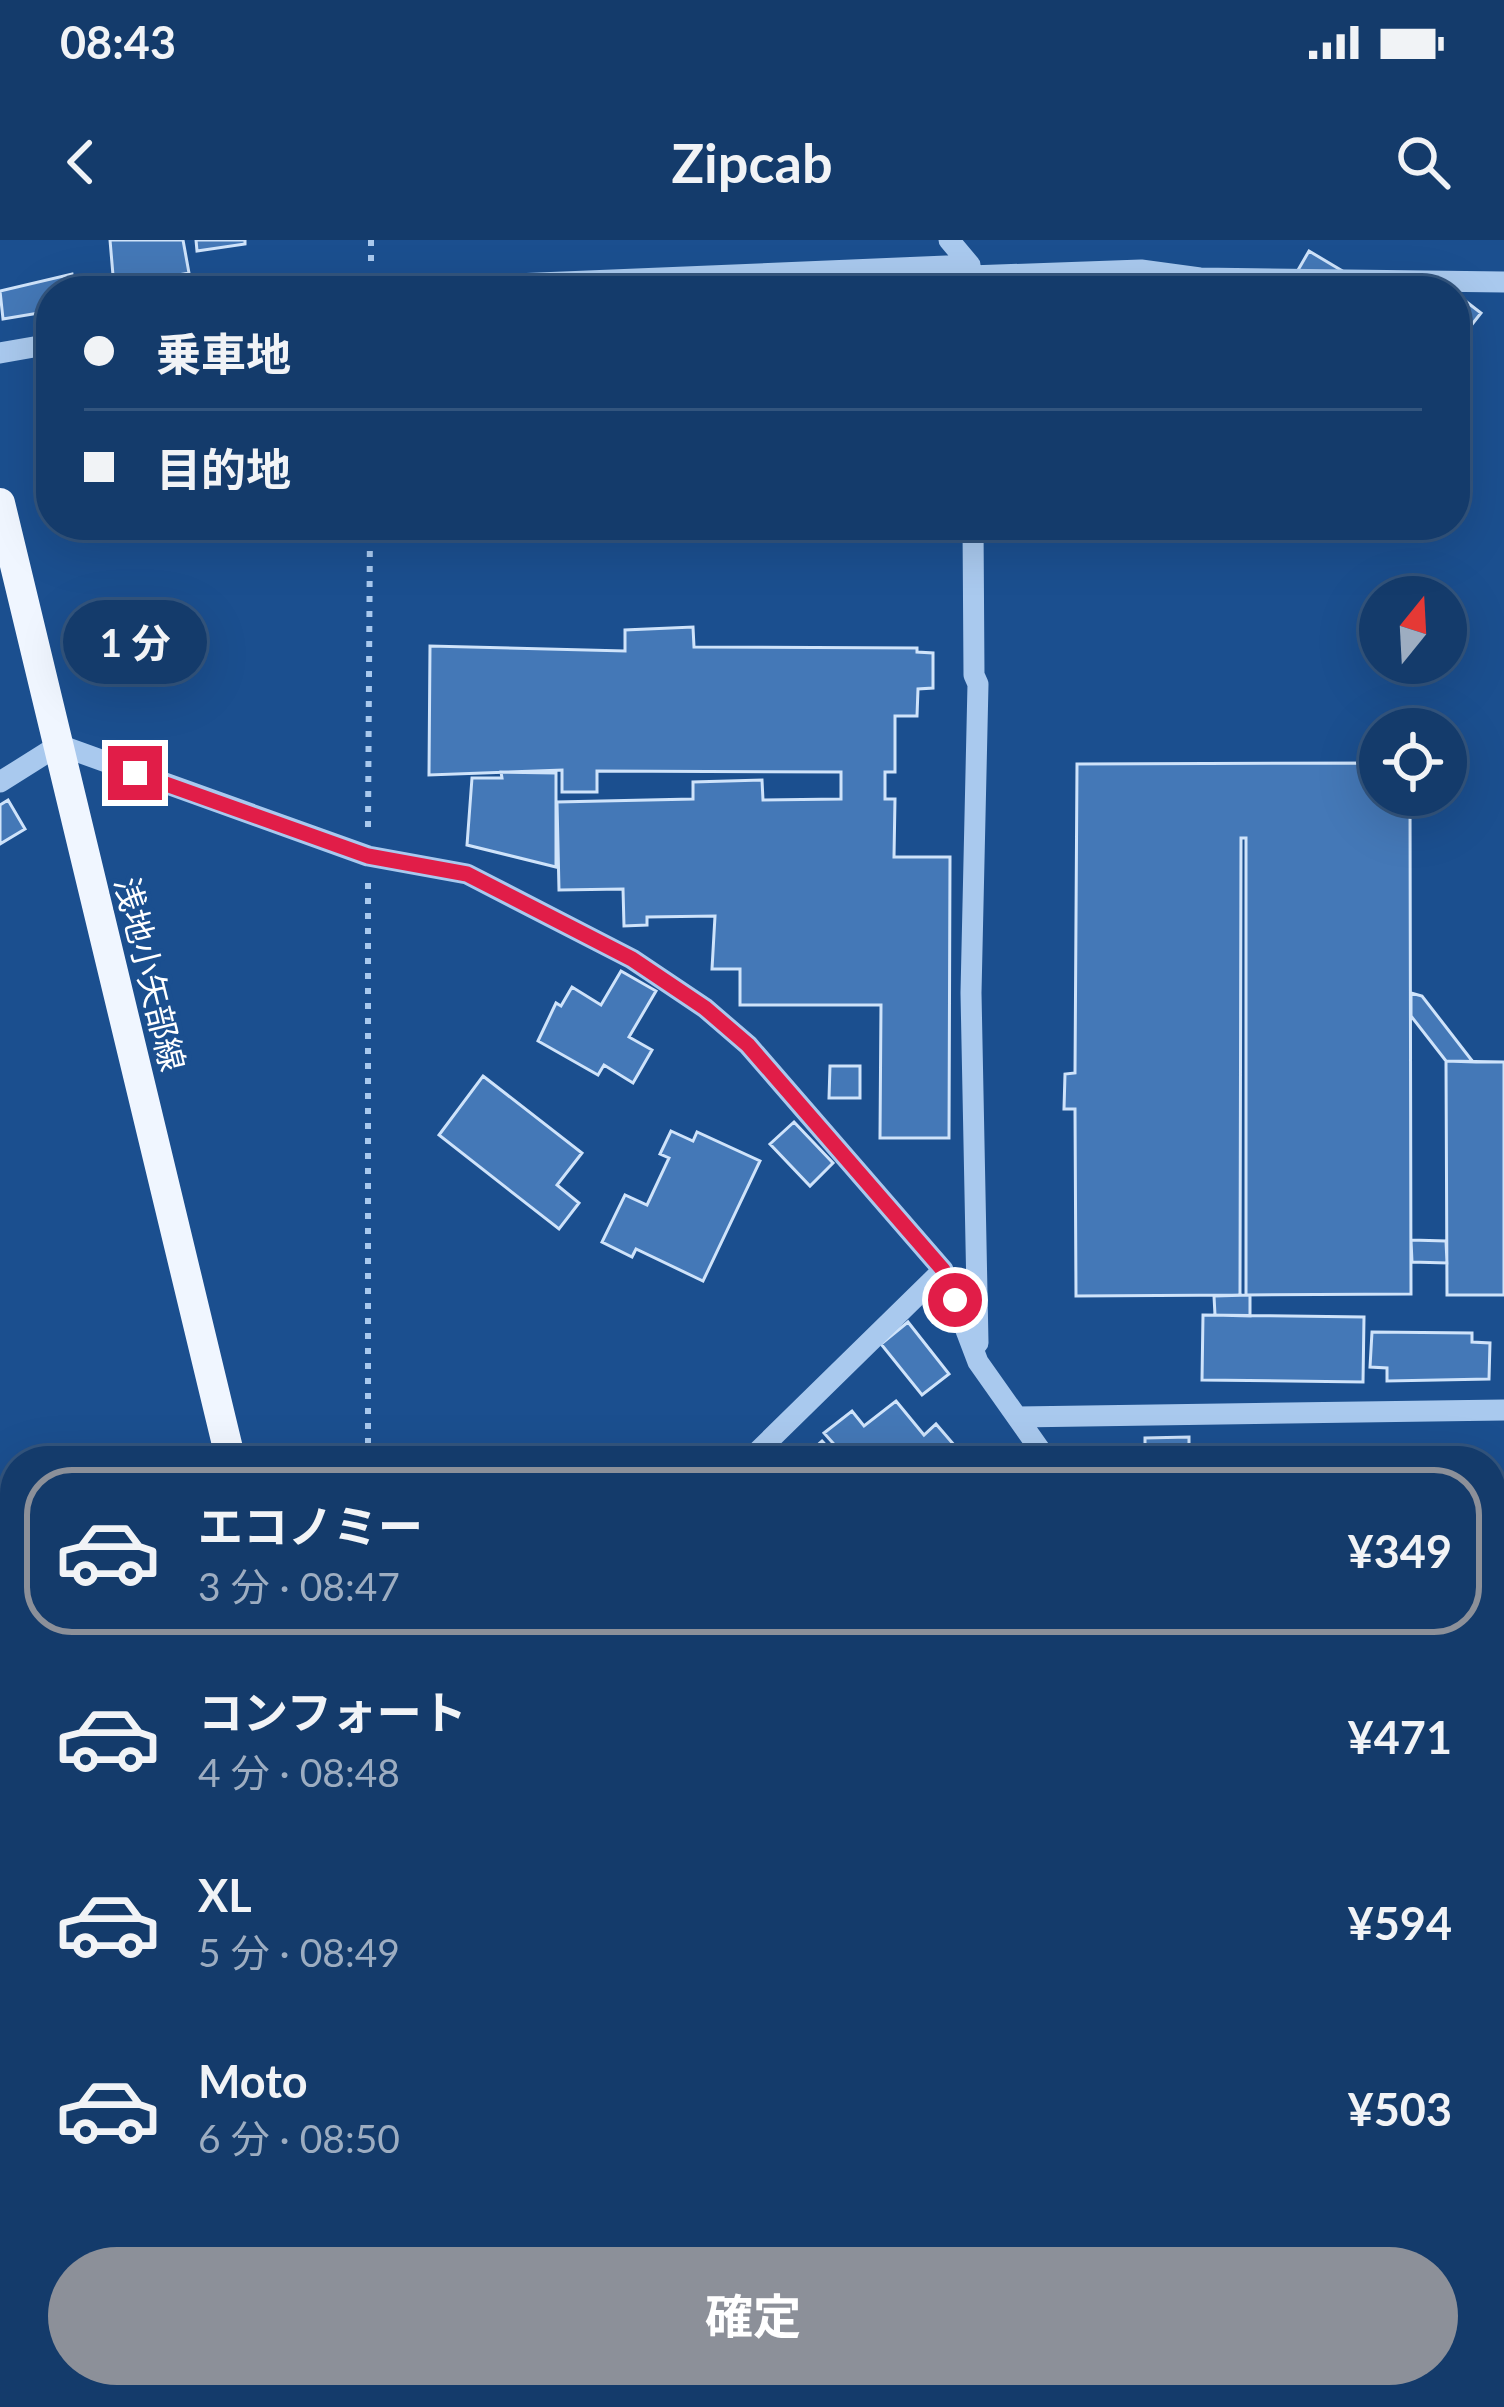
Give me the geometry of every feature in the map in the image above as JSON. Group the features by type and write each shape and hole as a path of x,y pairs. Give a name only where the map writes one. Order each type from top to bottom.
{"main road":[{"name":"浅地小矢部線","path":"0,503 227,1446"}],"street":[{"path":"949,240 969,276"},
{"path":"1013,276 1142,270 1186,276"},
{"path":"1470,282 1504,282"},
{"path":"0,353 36,347"},
{"path":"973,540 974,675 978,684 971,993 978,1362"},
{"path":"0,782 59,745 368,856 467,874 632,959 705,1008 748,1045 943,1270 978,1362 1038,1446"},
{"path":"763,1446 943,1270"},
{"path":"1018,1417 1504,1410"}],"path":[{"path":"368,1446 370,540"}],"building":[{"path":"110,240 183,240 189,273 113,276"},
{"path":"196,240 245,240 245,244 197,251"},
{"path":"1309,251 1351,276 1295,276"},
{"path":"36,282 36,314 3,319 0,291"},
{"path":"1470,305 1481,313 1470,327"},
{"path":"693,627 694,647 917,648 917,652 933,653 933,688 918,689 917,716 895,716 895,772 885,772 885,799 895,799 894,857 950,857 949,1138 880,1138 881,1005 740,1005 740,969 712,969 715,916 647,917 647,925 624,926 623,889 559,890 557,802 693,799 693,782 762,780 763,800 841,799 841,772 597,771 597,792 562,792 562,770 429,775 430,646 625,651 625,630"},
{"path":"1359,763 1359,816 1410,816 1411,1294 1246,1295 1246,838 1241,838 1240,1295 1076,1296 1075,1109 1064,1109 1065,1074 1075,1073 1077,764"},
{"path":"501,772 556,773 556,867 467,845 472,778 502,778"},
{"path":"8,800 25,829 0,844 0,805"},
{"path":"621,971 656,991 629,1037 652,1050 633,1083 604,1065 598,1075 538,1041 556,1003 561,1006 572,987 601,1005"},
{"path":"1411,993 1422,996 1473,1062 1446,1061 1411,1016"},
{"path":"1446,1061 1504,1062 1504,1295 1447,1295"},
{"path":"830,1066 860,1066 860,1098 829,1098"},
{"path":"483,1076 582,1153 557,1185 579,1203 559,1229 439,1135"},
{"path":"794,1122 833,1163 810,1186 770,1144"},
{"path":"671,1131 693,1141 697,1132 760,1161 703,1281 636,1249 632,1257 602,1242 625,1195 647,1205 669,1158 660,1154"},
{"path":"1411,1240 1446,1241 1447,1263 1412,1262"},
{"path":"1250,1295 1250,1316 1215,1315 1214,1296"},
{"path":"1203,1315 1364,1317 1363,1382 1202,1380"},
{"path":"908,1322 949,1374 922,1395 881,1344"},
{"path":"1372,1332 1472,1333 1472,1342 1490,1343 1489,1379 1387,1381 1387,1368 1370,1367"},
{"path":"896,1401 924,1435 936,1424 955,1446 836,1446 824,1433 852,1411 864,1426"},
{"path":"1189,1437 1189,1446 1145,1446 1145,1438"}],"route":[{"path":"135,773 368,856 467,874 632,959 705,1008 748,1045 943,1270 955,1300"}]}
